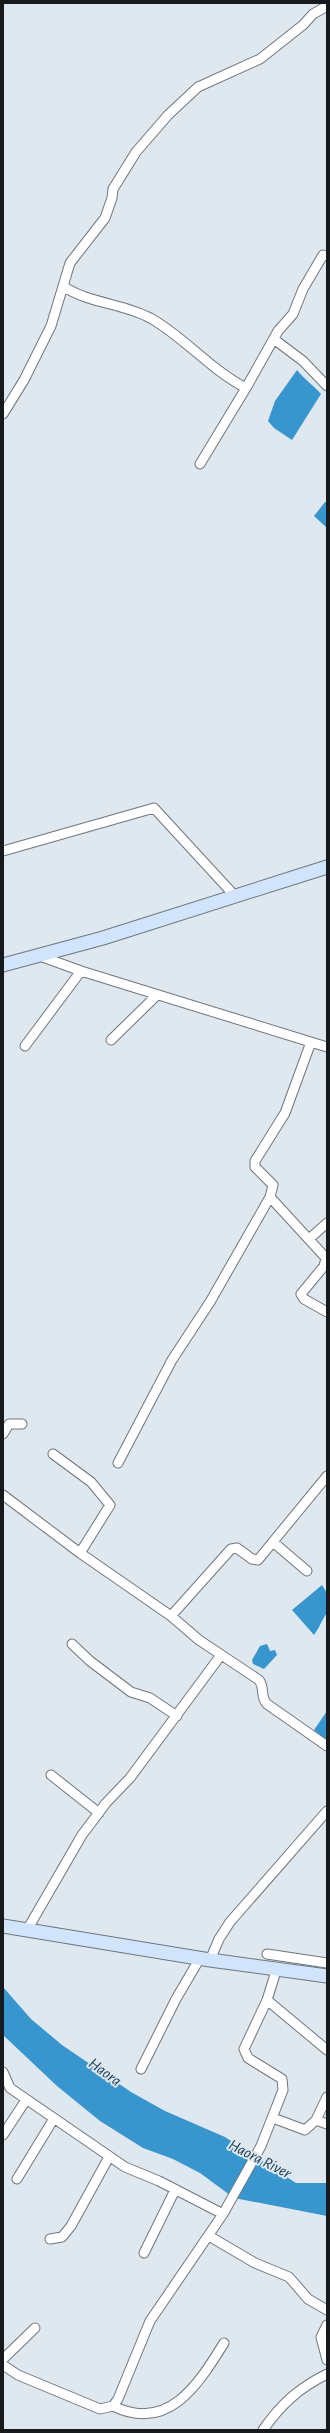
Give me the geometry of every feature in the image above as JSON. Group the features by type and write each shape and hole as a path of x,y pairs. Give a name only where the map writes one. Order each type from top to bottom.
{"street":[{"path":"3,414 24,380 28,368 51,326 70,263 105,218 112,198 113,189 122,172 136,152 168,115 198,87 260,59 303,25 313,14 327,6"},
{"path":"200,464 275,340 278,331 293,314 303,289 320,261 324,255 327,256"},
{"path":"63,286 80,295 135,311 152,319 246,388"},
{"path":"275,340 304,361 327,386"},
{"path":"3,852 154,808 234,895"},
{"path":"3,965 80,944 327,867"},
{"path":"46,954 81,971 327,1047"},
{"path":"25,1046 81,971"},
{"path":"111,1040 157,995"},
{"path":"118,1463 172,1360 214,1296 270,1196 272,1185 255,1167 255,1161 285,1113 311,1042"},
{"path":"270,1196 327,1259 324,1266 301,1294 304,1299 327,1312"},
{"path":"309,1239 327,1223"},
{"path":"3,1434 9,1424 22,1424"},
{"path":"53,1454 91,1482 110,1505 80,1553"},
{"path":"171,1616 231,1549 237,1548 257,1560 327,1476"},
{"path":"3,1495 80,1553 171,1616 221,1655 259,1680 263,1688 263,1698 271,1707 327,1746"},
{"path":"272,1542 307,1571"},
{"path":"72,1644 131,1692 150,1698 177,1716"},
{"path":"27,1930 72,1850 99,1813 125,1785 221,1655"},
{"path":"51,1775 99,1813"},
{"path":"141,2069 176,1999 230,1922 327,1811"},
{"path":"3,1926 205,1959 327,1976"},
{"path":"267,1954 327,1963"},
{"path":"113,2406 124,2386 150,2321 223,2214 261,2146 283,2090 282,2079 248,2058 244,2049 267,2000 277,1968"},
{"path":"267,2000 327,2050"},
{"path":"3,2072 7,2086 53,2120 109,2157 130,2170 160,2181 223,2214"},
{"path":"272,2118 305,2130 316,2120 327,2097"},
{"path":"3,2136 26,2100"},
{"path":"17,2179 53,2120"},
{"path":"316,2120 327,2124"},
{"path":"50,2239 62,2237 72,2226 109,2157"},
{"path":"144,2253 175,2190"},
{"path":"209,2236 255,2264 289,2277 308,2299 327,2310"},
{"path":"327,2325 321,2338 327,2360"},
{"path":"3,2359 35,2328"},
{"path":"3,2365 18,2374 85,2404 100,2409 113,2406 124,2412 140,2417 166,2412 182,2400 199,2381 224,2343"},
{"path":"263,2430 277,2410 296,2391 327,2374"}],"water":[{"path":"297,370 321,394 292,440 274,428 268,421 275,401"},
{"path":"325,502 327,502 327,528 314,516"},
{"path":"322,1585 327,1593 327,1613 314,1635 292,1610"},
{"path":"267,1644 270,1651 275,1650 277,1655 264,1669 253,1664 252,1660 260,1646"},
{"path":"327,1711 327,1741 314,1730"},
{"path":"3,1987 31,2019 62,2045 131,2092 165,2111 225,2137 296,2183 327,2183 327,2216 234,2198 200,2173 173,2159 143,2148 100,2121 57,2086 3,2035"}],"water label":[{"name":"Haora","path":"105,2072"},
{"name":"Haora River","path":"260,2159"}]}
